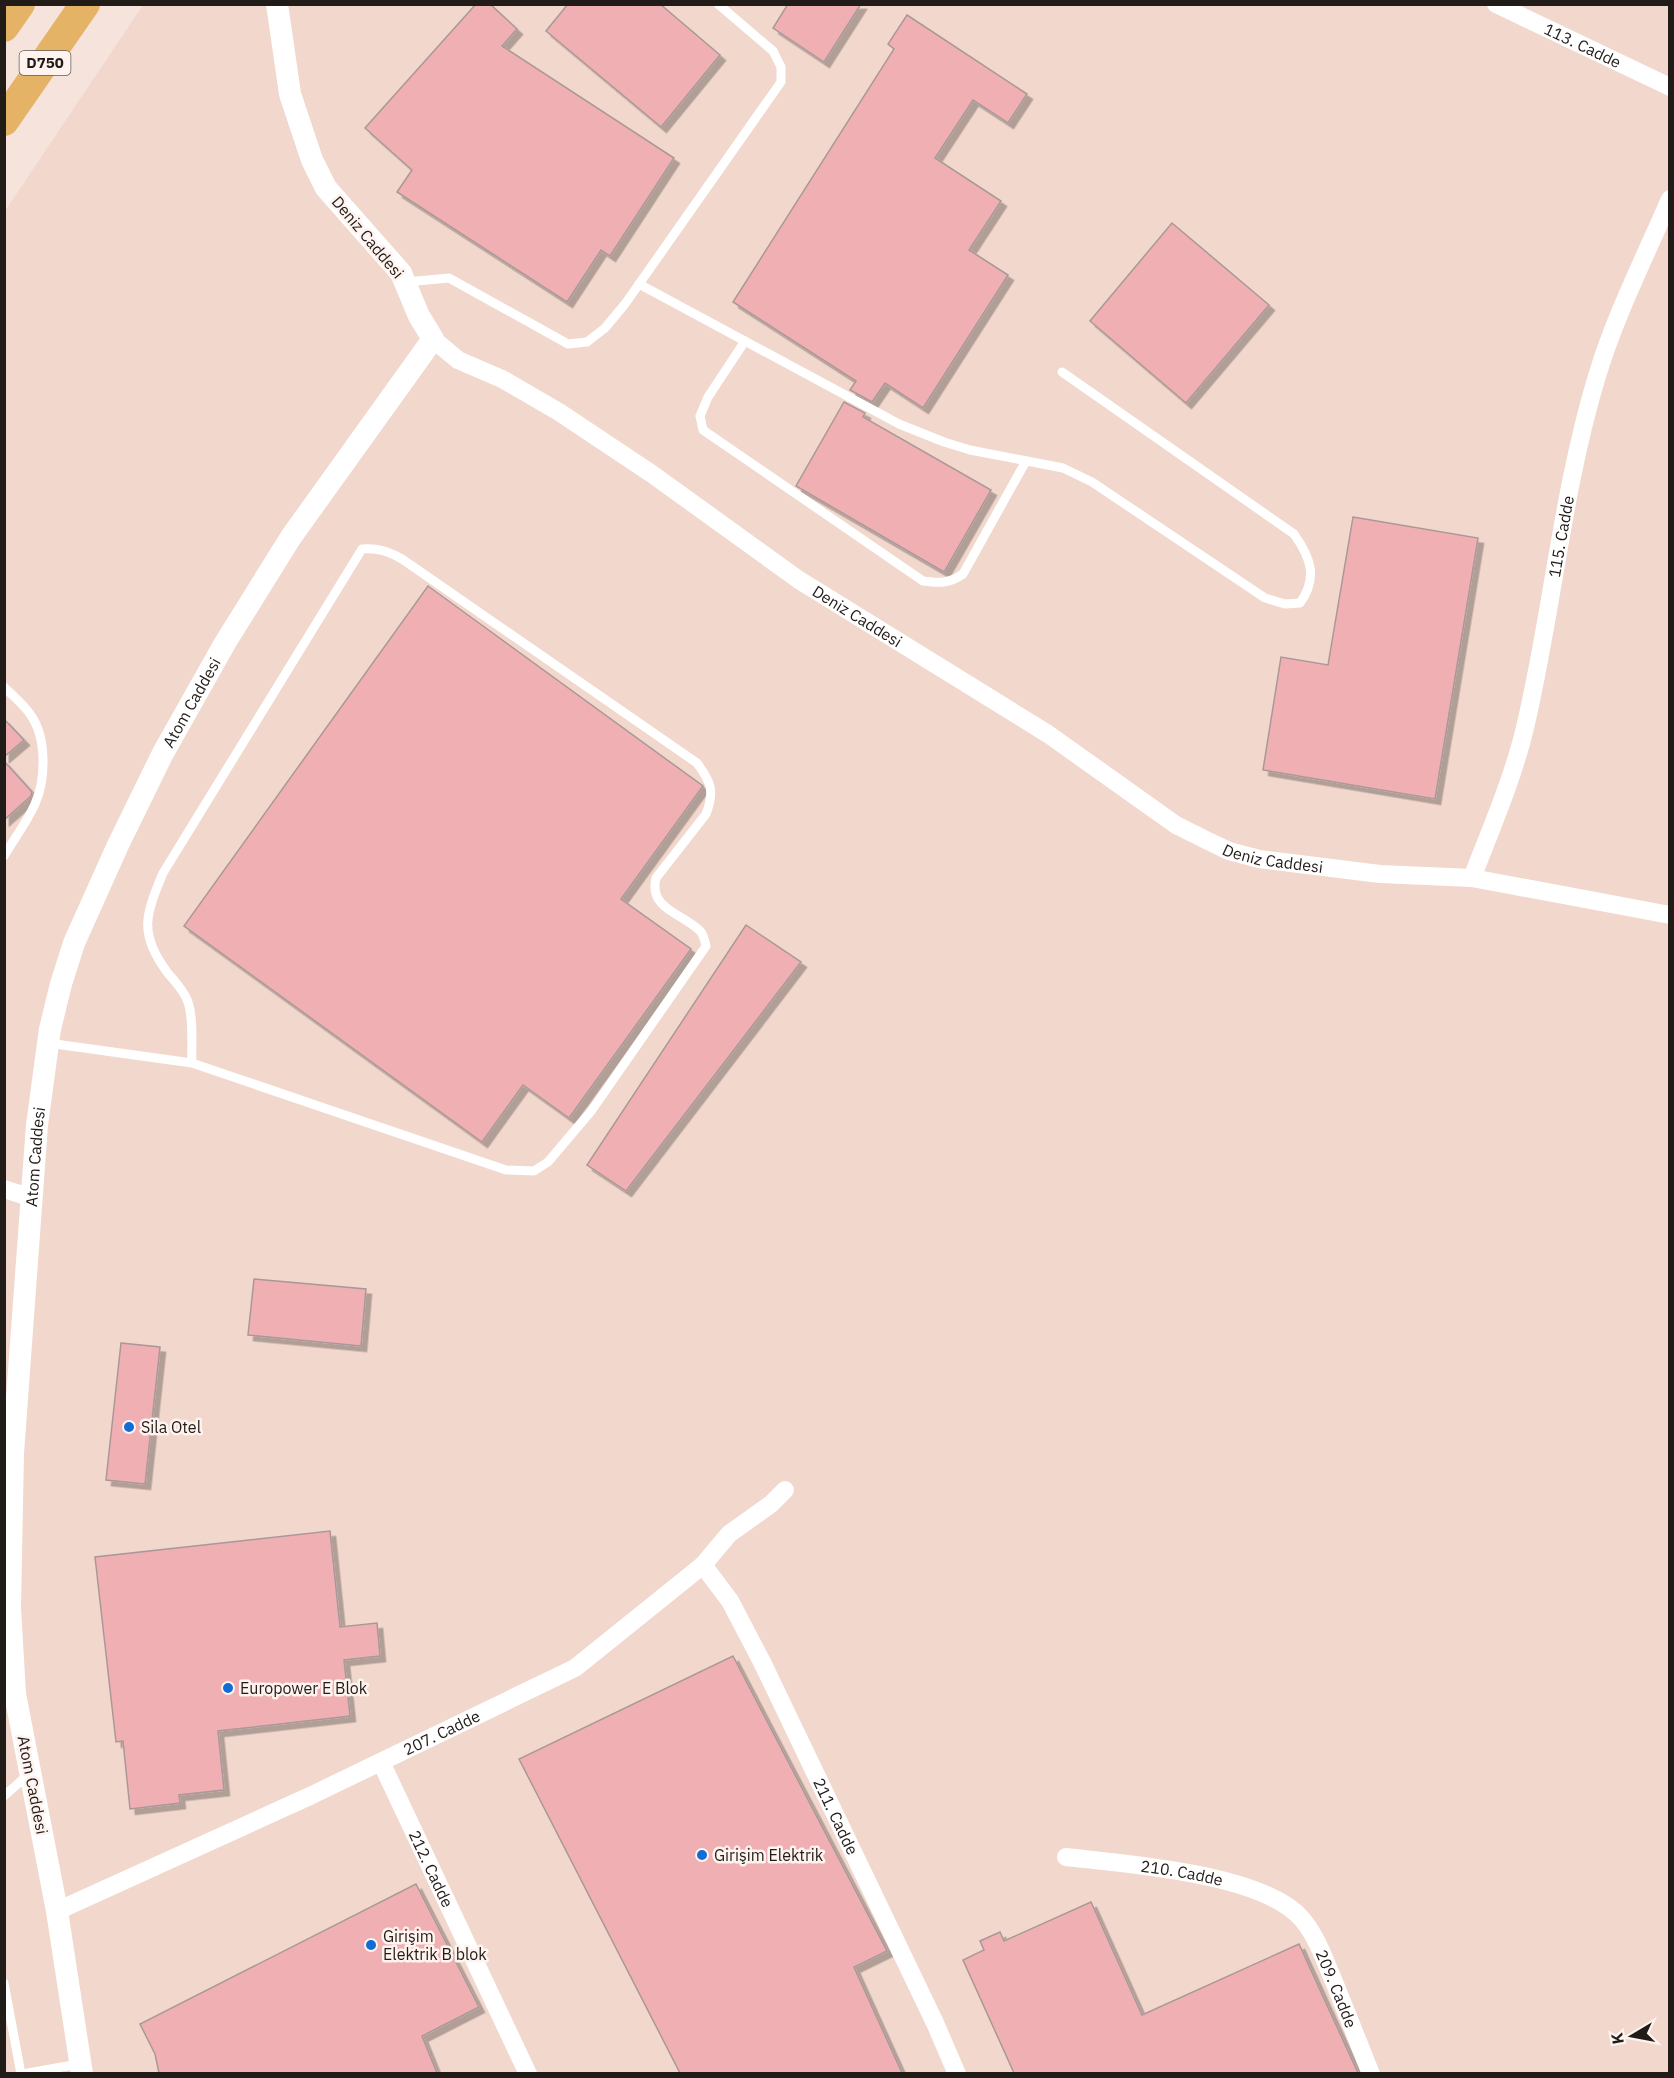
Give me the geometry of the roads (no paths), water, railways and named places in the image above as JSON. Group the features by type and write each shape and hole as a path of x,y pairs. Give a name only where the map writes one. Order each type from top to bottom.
{"highway":[{"path":"4,27 20,4"},
{"name":"D750","path":"4,121 85,4"}],"street":[{"name":"Deniz Caddesi","path":"278,4 290,94 312,160 326,188 385,253 406,282 419,316 433,339 458,360 502,379 559,412 652,474 799,580 1048,734 1176,825 1208,842 1229,851 1259,859 1380,874 1472,878 1670,915"},
{"name":"113. Cadde","path":"1496,4 1670,87"},
{"name":"115. Cadde","path":"1472,878 1512,770 1527,720 1566,505 1597,375 1618,318 1670,199"},
{"name":"Atom Caddesi","path":"81,2069 57,1911 9,1669 13,1453 37,1125 48,1043 61,984 75,943 118,845 163,753 225,643 291,537 433,339"},
{"path":"4,1189 32,1198"},
{"name":"207. Cadde","path":"57,1911 310,1796 575,1668 703,1565 729,1534 771,1504 785,1490"},
{"name":"211. Cadde","path":"703,1565 730,1601 762,1662 957,2073"},
{"name":"212. Cadde","path":"381,1762 528,2073"},
{"name":"210. Cadde","path":"1066,1857 1145,1866 1235,1883 1265,1894 1291,1909"},
{"name":"209. Cadde","path":"1291,1909 1302,1919 1316,1939 1371,2073"}],"lane":[{"path":"406,282 449,278 568,344 587,342 605,328 639,284 781,82 781,66 773,51 718,4"},
{"path":"639,284 899,424 970,450 1063,468 1092,482 1265,598 1285,604 1300,603 1310,590 1310,569 1307,552 1294,534 1062,372"},
{"path":"745,341 708,397 700,416 703,430 923,581 941,584 953,581 963,574 1026,461"},
{"path":"48,1043 192,1063 506,1170 534,1171 549,1162 592,1110 706,946 702,933 656,898 653,888 656,878 706,814 710,803 710,780 697,763 402,559 388,551 374,548 362,549 163,873 148,909 148,937 166,971 179,986 188,1003 192,1063"},
{"path":"4,687 31,715 39,732 42,749 41,778 35,803 4,856"},
{"path":"4,1796 30,1773"},
{"path":"4,1983 22,2073 81,2069"}],"place":[{"name":"Sila Otel","path":"129,1427"},
{"name":"Europower E Blok","path":"228,1688"},
{"name":"Girişim Elektrik","path":"702,1855"},
{"name":"Girişim Elektrik B blok","path":"371,1945"}]}
